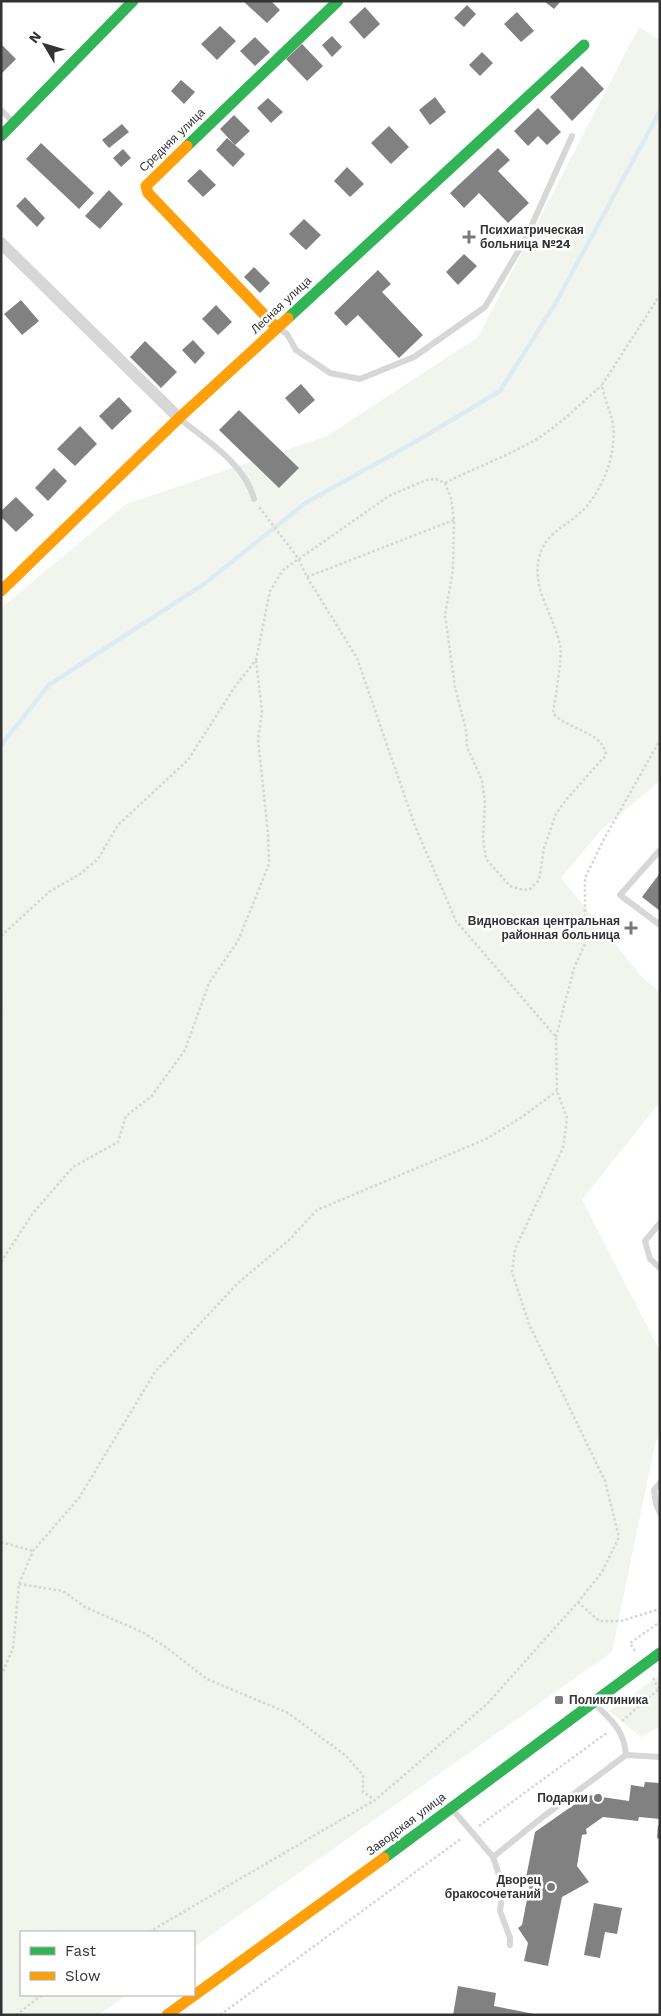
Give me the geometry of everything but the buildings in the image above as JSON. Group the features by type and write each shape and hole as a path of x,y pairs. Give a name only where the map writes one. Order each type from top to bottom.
{"street":[{"path":"1,136 134,1"},
{"name":"Средняя улица","path":"277,328 148,193 146,186 338,1"},
{"name":"Лесная улица","path":"1,591 179,418 584,45"},
{"path":"1,243 179,418"},
{"name":"Заводская улица","path":"195,1995 660,1653"},
{"name":"Заводская улица","path":"167,2015 193,1996"}],"lane":[{"path":"1,110 14,123"},
{"path":"277,328 286,334 296,350 330,373 360,379 414,357 486,307 525,240 572,136"},
{"path":"179,418 240,470 250,484 254,499"},
{"path":"660,850 620,895 660,925"},
{"path":"660,1222 645,1241 650,1260 660,1268"},
{"path":"660,1483 654,1490 656,1504 660,1513"},
{"path":"593,1702 616,1725 625,1739 626,1755"},
{"path":"494,1857 544,1816 626,1755 660,1757"},
{"path":"451,1808 494,1857 503,1887 500,1911 510,1938 510,1945"}],"path":[{"path":"445,483 486,462 527,445 556,426 602,385 660,295"},
{"path":"1,1262 33,1213 73,1167 118,1142 126,1116 151,1097 185,1050 209,983 238,941 269,864 268,833 258,739 262,711 256,660 270,591 283,570 298,558 389,496 426,480 436,479 445,483 454,520 453,570 445,616 455,687 466,730 467,746 482,780 485,804 483,838 486,859 510,886 523,890 530,889 539,880 544,848 556,814 565,801 606,755 605,748 596,738 559,720 554,713 561,646 541,598 537,575 539,556 550,536 582,512 605,476 612,452 613,426 602,385"},
{"path":"263,516 298,558 357,658 415,826 456,921 556,1036"},
{"path":"307,576 454,520"},
{"path":"1,936 49,892 80,874 98,859 118,825 188,760 236,686 256,660"},
{"path":"151,1931 375,1800 487,1704 578,1602 602,1572 619,1536 606,1481 529,1324 512,1272 515,1249 563,1148 567,1118 557,1091 556,1036 574,968 585,944 585,878 605,837 660,740"},
{"path":"1,998 3,1011 1,1016"},
{"path":"1,1676 13,1648 19,1584 33,1551 79,1498 155,1372 237,1284 289,1240 317,1210 486,1139 522,1117 557,1091"},
{"path":"1,1542 33,1551"},
{"path":"19,1584 63,1591 84,1607 144,1633 207,1679 288,1713 345,1755 363,1775 363,1792 375,1800"},
{"path":"578,1602 599,1621 621,1621 660,1609"},
{"path":"220,2015 616,1725 660,1690"},
{"path":"16,2015 41,1996"}],"shaded area":[{"path":"639,27 660,40 660,781 601,830 561,878 643,978 660,992 660,1102 582,1200 660,1351 660,1434 655,1444 612,1652 195,1946 195,1931 20,1931 20,1996 126,1996 98,2015 1,2015 1,608 126,504 327,436 478,337"},
{"path":"660,1675 660,1727 641,1737 609,1711"}],"waterway":[{"path":"1,745 49,685 204,584 307,502 415,442 500,391 555,304 660,111"}],"traffic: fast":[{"path":"1,136 133,1"},
{"path":"187,146 338,1"},
{"path":"288,318 584,45"},
{"path":"384,1858 660,1653"}],"traffic: slow":[{"path":"187,146 146,186 148,193 277,328"},
{"path":"1,591 179,418 288,318"},
{"path":"195,1995 384,1858"},
{"path":"167,2015 193,1996"}],"place":[{"name":"Психиатрическая больница №24","path":"469,237"},
{"name":"Видновская центральная районная больница","path":"631,928"},
{"name":"Поликлиника","path":"559,1700"},
{"name":"Подарки","path":"598,1798"},
{"name":"Дворец бракосочетаний","path":"551,1887"}]}
